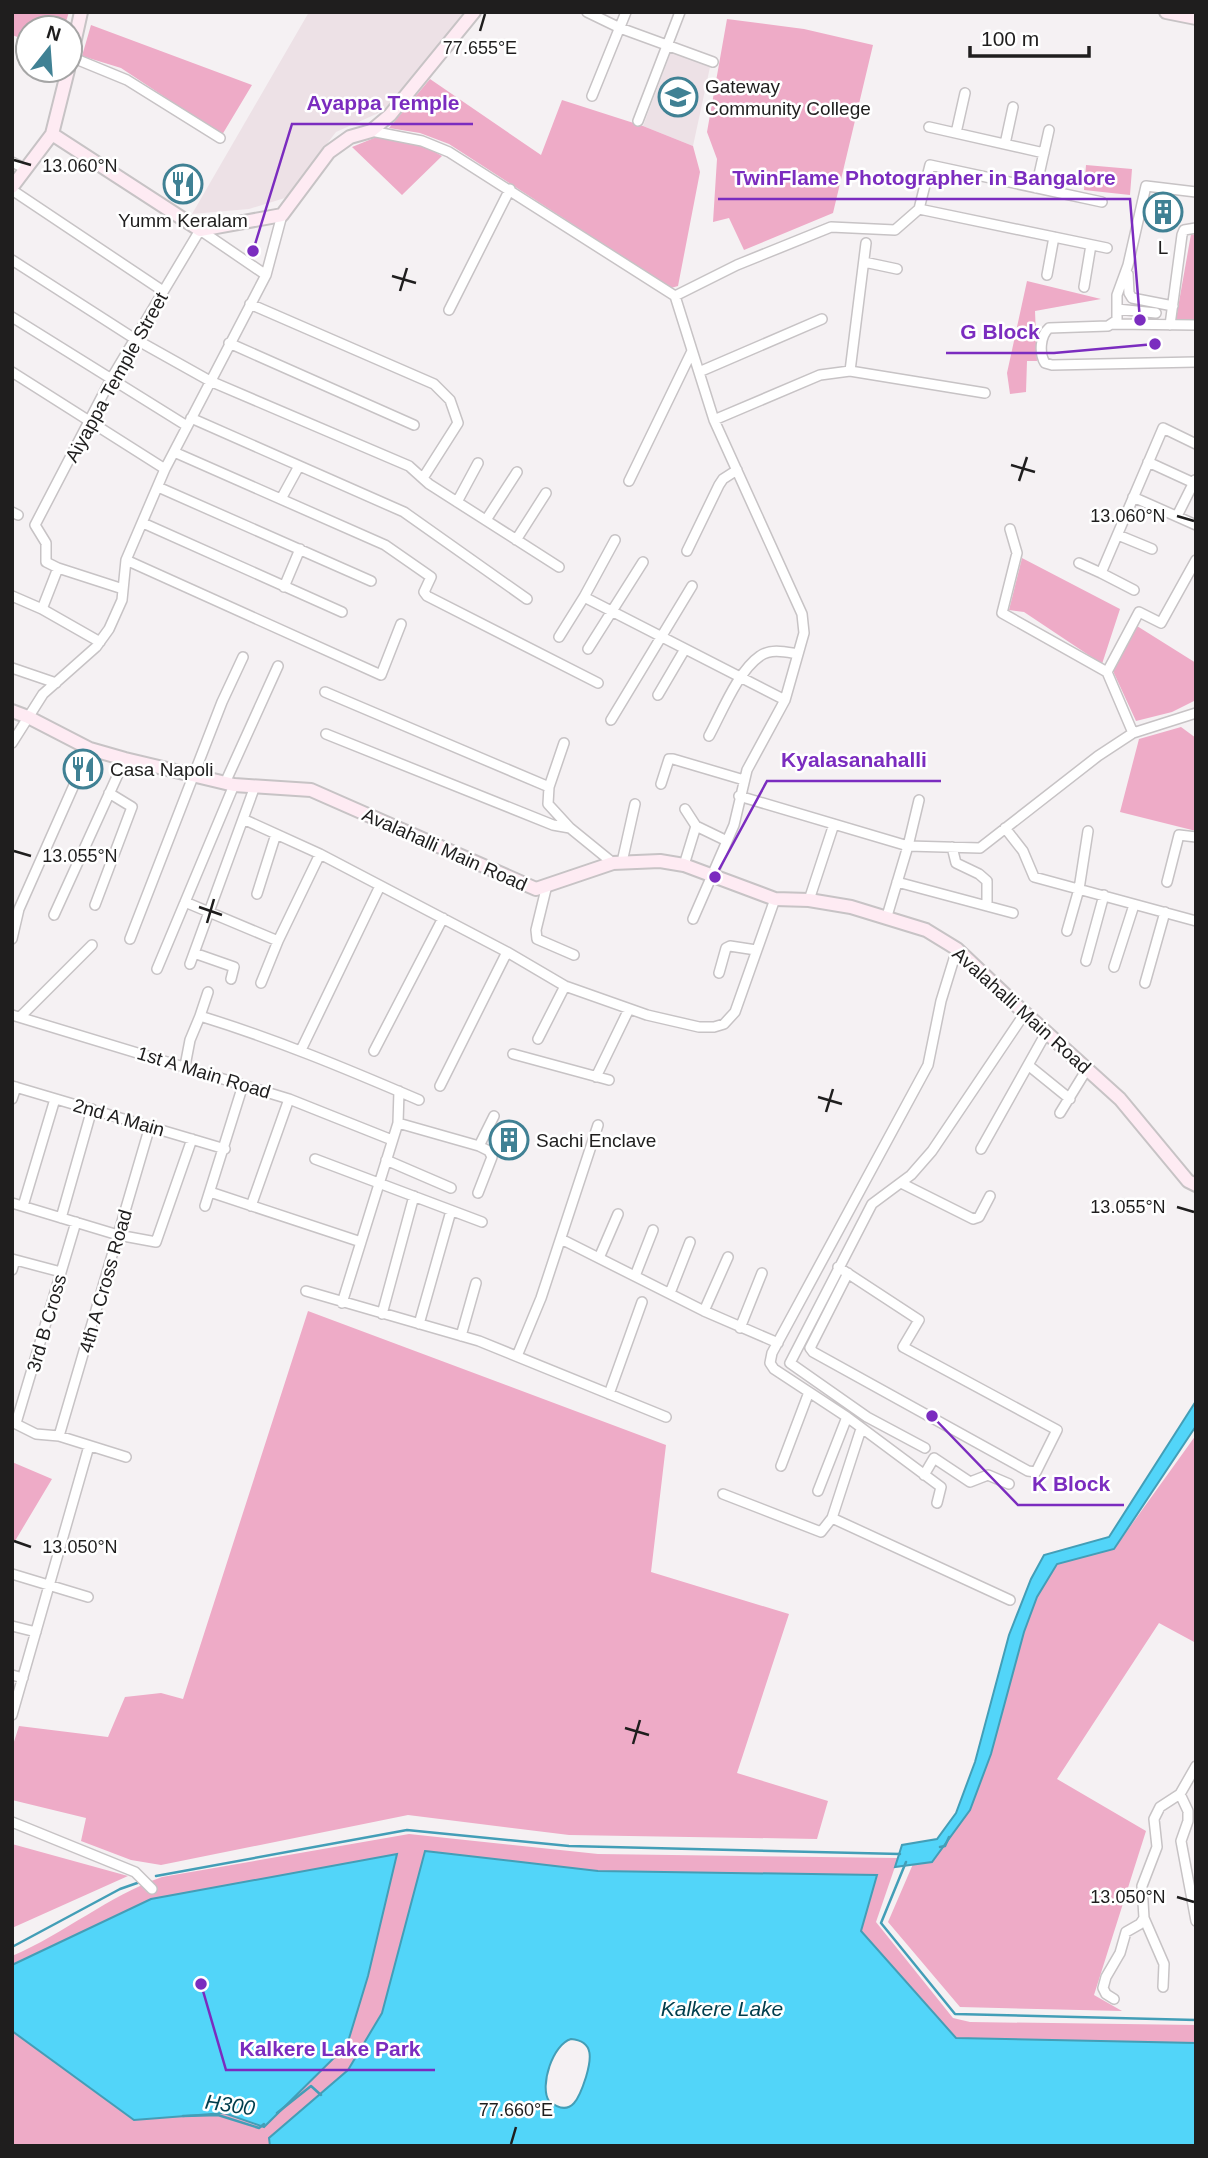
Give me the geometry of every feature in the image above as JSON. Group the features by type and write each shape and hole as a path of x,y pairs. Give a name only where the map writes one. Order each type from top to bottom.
{"main road":[{"path":"52,134 200,230 282,215 330,152 350,137 371,131 390,115 474,12"},
{"path":"1166,12 1196,18"},
{"path":"12,188 18,165 52,134 64,84"},
{"name":"Avalahalli Main Road","path":"12,711 90,749 125,759 229,784 311,790 536,889 617,863 660,861 684,865 775,899 809,900 851,907 926,930 957,949 1120,1099 1188,1181 1196,1185"}],"street":[{"path":"587,12 620,28 713,62"},
{"path":"592,96 626,12"},
{"path":"638,121 680,12"},
{"path":"84,64 127,80 220,138"},
{"path":"956,133 965,93"},
{"path":"1005,144 1013,107"},
{"path":"929,127 1044,153"},
{"path":"1036,188 1049,130"},
{"path":"371,131 422,141 449,152 675,296 714,420 802,614 804,633 785,700 747,769 734,825 693,919"},
{"path":"675,296 737,265 831,227 895,230 919,209 930,165 1102,202"},
{"path":"1112,324 1117,320 1117,295 1128,265 1146,186 1196,192"},
{"path":"12,188 163,291"},
{"path":"449,310 510,189"},
{"path":"919,209 1107,248"},
{"path":"12,743 43,694 100,642 109,629 122,600 126,560 165,469 266,275 282,215"},
{"path":"1170,325 1182,235 1184,230 1196,228"},
{"path":"200,230 266,275"},
{"name":"Aiyappa Temple Street","path":"58,568 46,562 46,544 35,525 111,380 200,230"},
{"path":"1047,275 1055,237"},
{"path":"850,371 866,243"},
{"path":"1084,288 1091,245"},
{"path":"12,260 135,339 210,381 410,466 457,502 559,567"},
{"path":"864,262 897,269"},
{"path":"1128,265 1128,287 1132,298 1173,306"},
{"path":"250,304 433,384 450,400 458,423 423,478"},
{"path":"1117,309 1156,313"},
{"path":"12,317 111,380 189,422 404,512 527,599"},
{"path":"699,372 822,319"},
{"path":"1196,325 1112,324 1049,328 1042,335 1044,360 1052,365 1196,362"},
{"path":"229,344 414,425"},
{"path":"629,481 692,351"},
{"path":"714,420 820,375 850,371 985,393"},
{"path":"12,372 165,469"},
{"path":"1101,573 1163,428 1196,444"},
{"path":"174,452 385,545 431,576 424,593 427,596 598,683"},
{"path":"1148,462 1195,482 1177,516"},
{"path":"457,502 478,463"},
{"path":"281,499 299,466"},
{"path":"687,551 719,485 737,470"},
{"path":"486,520 517,472"},
{"path":"158,487 372,581"},
{"path":"516,540 546,493"},
{"path":"1133,497 1196,525"},
{"path":"143,523 342,612"},
{"path":"1010,529 1017,553 1002,613 1107,672 1133,733"},
{"path":"1118,535 1152,549"},
{"path":"559,637 615,540"},
{"path":"284,587 300,549"},
{"path":"126,560 381,675 401,624"},
{"path":"1107,672 1139,612 1161,623 1196,560"},
{"path":"588,649 643,562"},
{"path":"1079,563 1134,590"},
{"path":"42,609 58,568 122,589"},
{"path":"611,720 692,586"},
{"path":"12,596 42,609 100,642"},
{"path":"584,597 785,700"},
{"path":"658,695 685,649"},
{"path":"709,736 741,677 760,656 781,651 798,654"},
{"path":"130,939 193,776 243,657"},
{"path":"157,969 278,667"},
{"path":"12,668 56,683"},
{"path":"325,692 549,787"},
{"path":"739,796 908,846 980,848 1098,756 1133,733 1196,713"},
{"path":"327,734 553,825 570,828"},
{"path":"564,743 549,787 548,804 570,828 617,863 635,804"},
{"path":"12,939 19,909 90,749"},
{"path":"54,915 125,759"},
{"path":"661,784 666,764 673,759 744,780"},
{"path":"190,964 255,786"},
{"path":"95,905 132,807 109,793"},
{"path":"887,916 919,800"},
{"path":"685,809 696,826 727,841"},
{"path":"243,819 320,854 507,952 565,986 629,1009 699,1027 724,1024 735,1012 775,899"},
{"path":"809,900 834,824"},
{"path":"684,865 696,826"},
{"path":"1004,828 1026,854 1034,877 1196,921"},
{"path":"1067,931 1079,889 1088,831"},
{"path":"257,894 276,834"},
{"path":"1167,882 1179,835 1196,837"},
{"path":"952,847 956,863 987,881 987,906"},
{"path":"261,983 320,854"},
{"path":"897,882 1013,913"},
{"path":"547,885 536,930 537,939 574,955"},
{"path":"301,1050 380,886"},
{"path":"1086,961 1104,895"},
{"path":"186,902 278,941"},
{"path":"1114,967 1135,905"},
{"path":"1145,983 1165,912"},
{"path":"374,1051 443,918"},
{"path":"16,1016 92,945"},
{"path":"719,972 726,948 730,946 756,950"},
{"path":"937,1503 941,1487 847,1417 774,1369 770,1363 778,1343 928,1065 957,949"},
{"path":"440,1086 507,952"},
{"path":"194,953 234,967 231,979"},
{"path":"538,1039 565,986"},
{"path":"185,1066 190,1040 208,992"},
{"path":"596,1077 629,1009"},
{"path":"925,1448 867,1417 790,1363 872,1204 901,1183 945,1134 1025,1013"},
{"name":"1st A Main Road","path":"16,1016 289,1099 392,1140"},
{"path":"200,1016 301,1050 419,1100"},
{"path":"981,1149 1046,1033"},
{"path":"513,1054 609,1080"},
{"path":"1028,1065 1070,1099"},
{"path":"1060,1113 1087,1069"},
{"path":"205,1206 243,1085"},
{"path":"12,1099 14,1087"},
{"name":"2nd A Main","path":"14,1087 225,1149"},
{"path":"342,1303 398,1123 399,1091"},
{"path":"23,1206 55,1099"},
{"path":"251,1206 289,1099"},
{"path":"61,1218 92,1110"},
{"path":"479,1146 494,1116"},
{"path":"398,1123 489,1151 492,1157 478,1193"},
{"path":"517,1356 561,1239 598,1125"},
{"name":"4th A Cross Road","path":"59,1436 150,1126"},
{"path":"12,1203 118,1235 156,1242 192,1139"},
{"path":"314,1159 482,1223"},
{"path":"386,1160 451,1188"},
{"path":"901,1183 973,1219 979,1217 990,1196"},
{"path":"210,1192 361,1242"},
{"path":"382,1314 415,1196"},
{"path":"419,1324 450,1211"},
{"path":"598,1258 618,1214"},
{"name":"3rd B Cross","path":"14,1423 76,1222"},
{"path":"635,1276 653,1230"},
{"path":"561,1239 704,1311 778,1343"},
{"path":"670,1293 690,1242"},
{"path":"704,1311 727,1257"},
{"path":"12,1270 14,1259 61,1272"},
{"path":"838,1267 848,1273 919,1320 903,1347 1057,1430 1036,1472 1028,1471 813,1352 810,1348 848,1273"},
{"path":"740,1328 762,1273"},
{"path":"461,1336 476,1283"},
{"path":"306,1291 461,1336 517,1356 666,1418"},
{"path":"609,1394 642,1302"},
{"path":"781,1466 809,1392"},
{"path":"818,1491 847,1417"},
{"path":"14,1423 36,1434 59,1436 126,1457"},
{"path":"723,1494 821,1532 832,1517 861,1429"},
{"path":"12,1715 89,1446"},
{"path":"924,1475 934,1458 970,1482 988,1475 1010,1484"},
{"path":"832,1517 1010,1600"},
{"path":"12,1574 88,1597"},
{"path":"12,1626 36,1632"},
{"path":"12,1675 23,1678"},
{"path":"1163,1987 1164,1964 1144,1919 1142,1886 1157,1847 1154,1819 1160,1807 1180,1794 1196,1766"},
{"path":"1180,1794 1188,1811 1188,1821 1181,1841 1196,1921"},
{"path":"12,1822 135,1872 152,1889"},
{"path":"1114,1999 1106,1994 1103,1988 1106,1977 1120,1953 1126,1932 1144,1919"}],"shaded area":[{"path":"12,12 69,12 14,14 14,36"},
{"path":"309,12 464,12 431,56 383,111 336,132 285,198 249,209 192,214"},
{"path":"727,19 804,29 873,45 833,213 744,250 729,218 713,222 717,159 707,132"},
{"path":"91,25 252,85 222,135 121,68 84,57"},
{"name":"Gateway Community College","path":"671,52 710,67 693,146 643,126"},
{"path":"430,79 541,155 562,100 643,126 693,146 700,172 678,286 671,288 449,144 420,133 389,128"},
{"path":"379,136 419,143 442,156 402,195 352,147"},
{"path":"1086,165 1132,169 1130,195 1084,190"},
{"path":"1191,234 1196,235 1196,319 1176,319"},
{"path":"1027,281 1101,299 1035,311 1037,361 1027,361 1026,392 1010,394 1007,373"},
{"path":"1022,558 1120,609 1102,664 1024,612 1009,610"},
{"path":"1137,626 1196,663 1196,700 1172,712 1136,721 1113,671"},
{"path":"1181,727 1196,738 1196,831 1120,812 1139,739"},
{"path":"308,1311 666,1445 651,1572 789,1614 737,1773 828,1801 817,1839 569,1835 408,1815 161,1865 131,1860 81,1841 86,1818 12,1800 12,1748 19,1726 108,1737 125,1697 161,1693 183,1699"},
{"path":"1196,1435 1196,1643 1159,1623 1057,1779 1146,1831 1094,1995 1122,2011 960,2007 888,1922 913,1864 932,1862 991,1754 1023,1632 1037,1597 1057,1564 1114,1549"},
{"path":"12,1462 52,1479 12,1546"},
{"path":"409,1834 598,1854 898,1858 876,1922 953,2018 970,2022 1196,2025 1196,2043 956,2038 861,1931 876,1875 598,1871 425,1851 382,2012 348,2070 269,2138 270,2146 12,2146 12,1956 123,1894 162,1877"},
{"path":"12,1844 128,1876 12,1928"}],"water":[{"path":"1196,1401 1196,1426 1114,1549 1057,1564 1037,1597 1024,1632 991,1754 970,1810 932,1862 895,1867 902,1845 937,1839 956,1813 975,1762 1009,1635 1031,1579 1044,1555 1109,1537"},
{"name":"Kalkere Lake","path":"425,1851 598,1871 877,1875 861,1931 956,2038 1196,2043 1196,2146 270,2146 269,2138 348,2070 382,2013","holes":["571,2039 588,2047 589,2064 578,2098 564,2108 549,2101 546,2094 547,2076 553,2057 564,2042"]},
{"path":"397,1854 368,1976 347,2045 264,2127 224,2113 134,2120 12,2031 12,1965 151,1899"}],"waterway":[{"path":"156,1876 407,1830 569,1846 900,1854"},
{"path":"940,1847 945,1846 949,1837"},
{"path":"906,1862 881,1923 955,2014 1196,2020"},
{"path":"12,1947 120,1889 140,1882"},
{"name":"H300","path":"277,2113 311,2086 321,2095"},
{"name":"H300","path":"183,2116 218,2115 259,2128 264,2124"}],"place":[{"name":"Gateway Community College","path":"678,97"},
{"name":"Yumm Keralam","path":"183,184"},
{"name":"L","path":"1163,212"},
{"name":"Ayappa Temple","path":"253,251"},
{"name":"TwinFlame Photographer in Bangalore","path":"1140,320"},
{"name":"G Block","path":"1155,344"},
{"name":"Casa Napoli","path":"83,769"},
{"name":"Kyalasanahalli","path":"715,877"},
{"name":"Sachi Enclave","path":"509,1140"},
{"name":"K Block","path":"932,1416"},
{"name":"Kalkere Lake Park","path":"201,1984"}]}
